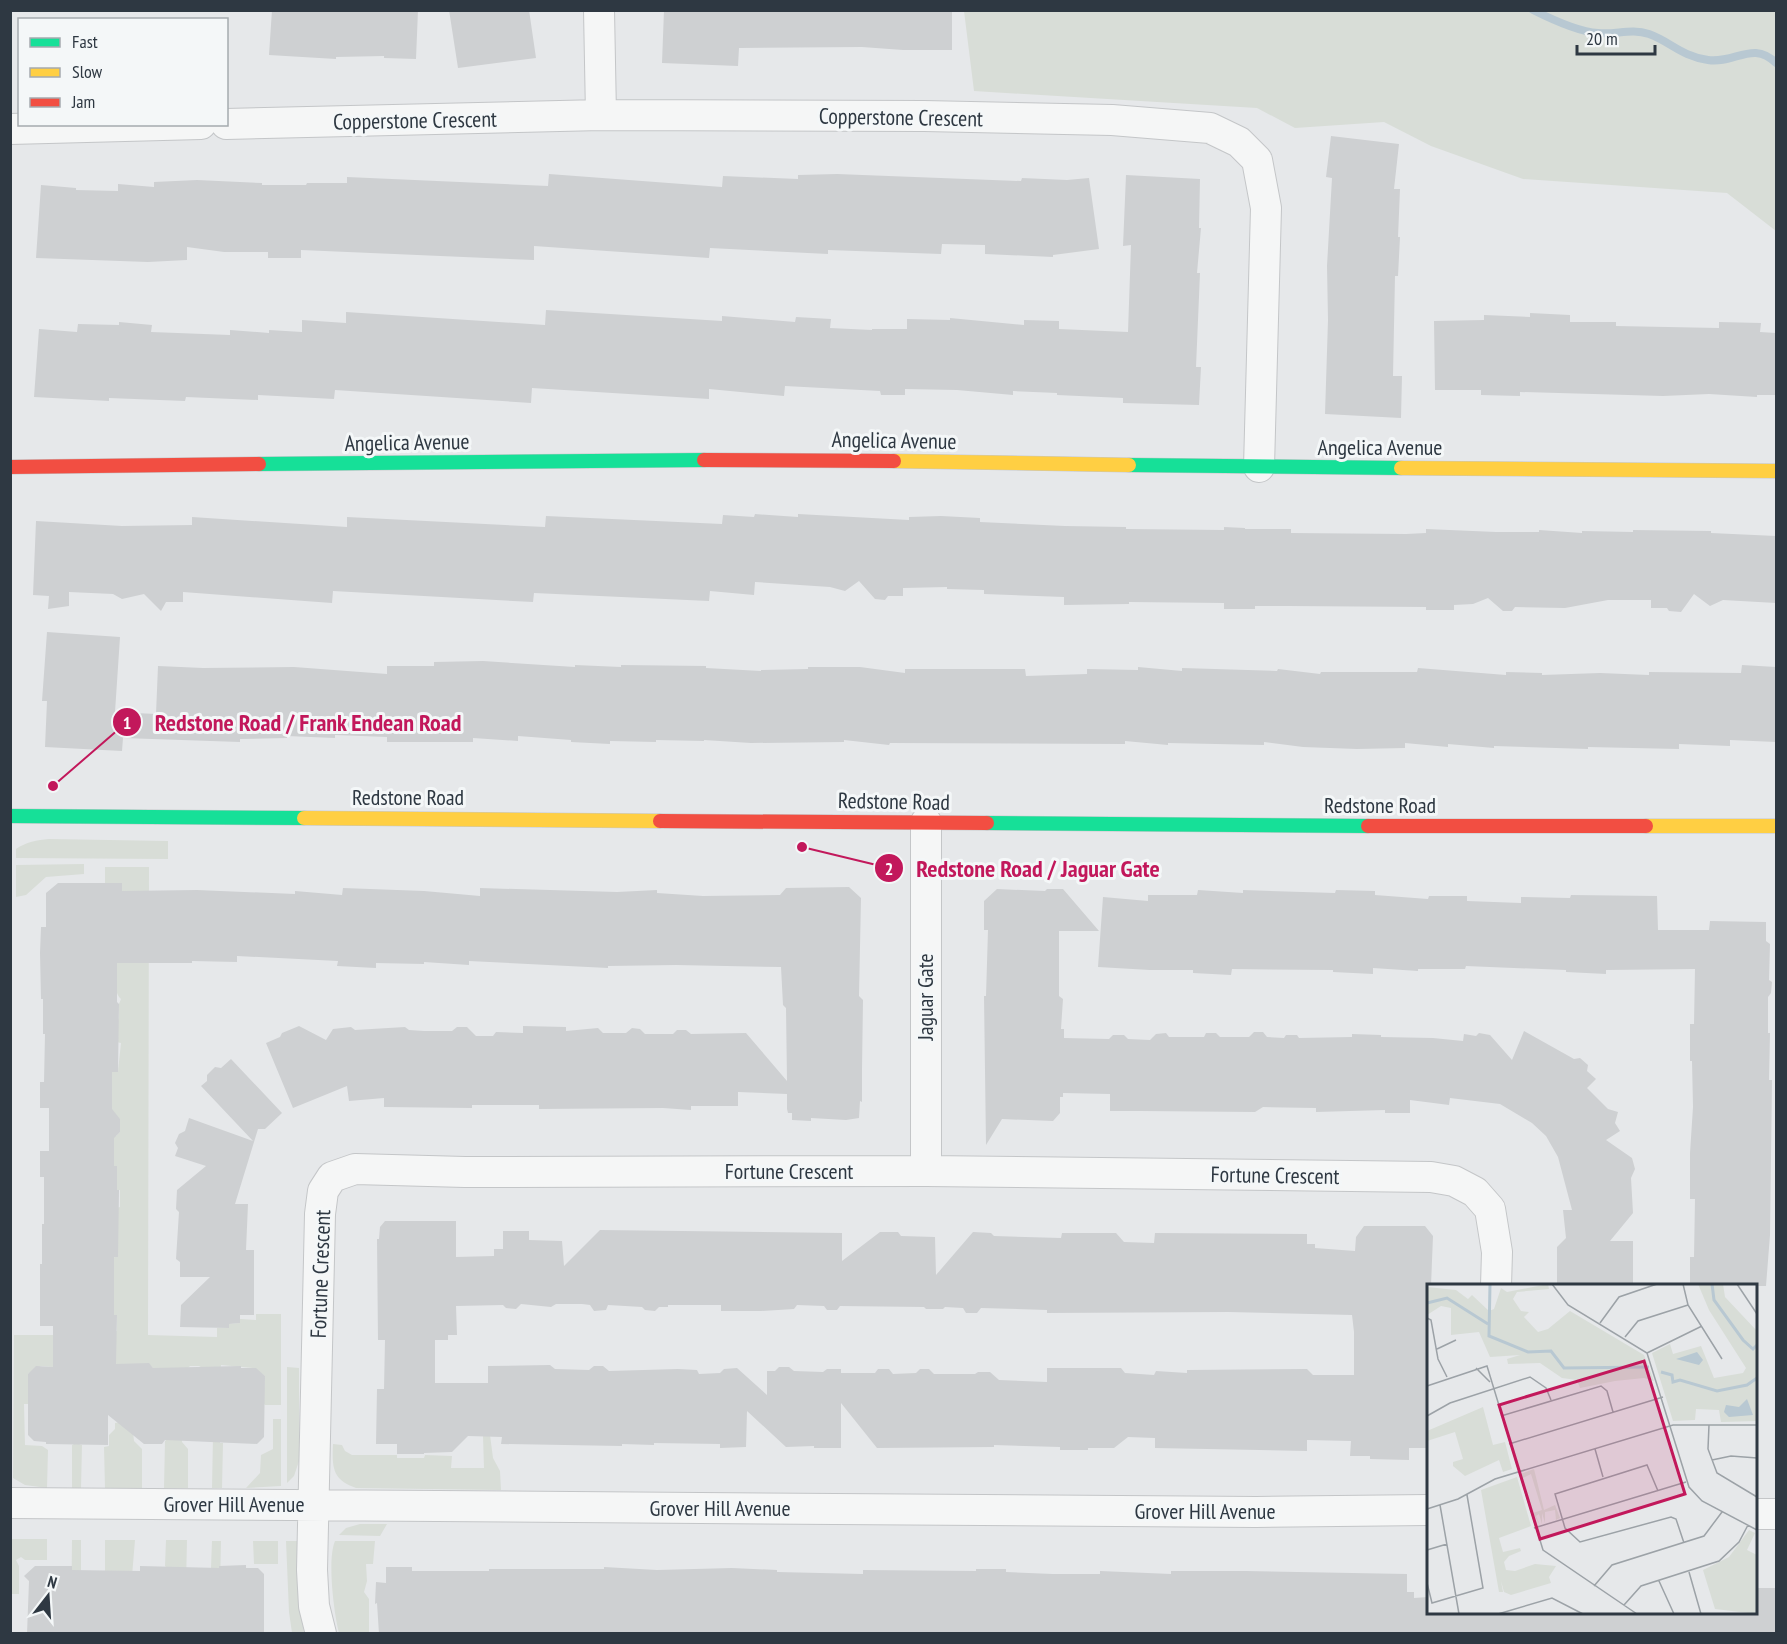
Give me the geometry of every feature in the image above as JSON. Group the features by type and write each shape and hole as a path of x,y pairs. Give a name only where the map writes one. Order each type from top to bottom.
{"street":[{"path":"599,10 601,115"},
{"name":"Copperstone Crescent","path":"228,124 601,115 924,116 1112,120 1210,128 1239,142 1257,160 1266,208 1259,467"},
{"path":"10,129 125,126"},
{"name":"Angelica Avenue","path":"10,467 759,459 1259,467 1776,471"},
{"name":"Redstone Road","path":"10,816 1382,826 1776,826"},
{"name":"Jaguar Gate","path":"926,822 926,1171"},
{"name":"Fortune Crescent","path":"315,1504 320,1214 323,1191 332,1177 355,1169 465,1172 926,1171 1431,1177 1454,1181 1475,1192 1490,1209 1497,1252 1496,1284"},
{"name":"Grover Hill Avenue","path":"10,1503 1256,1512 1427,1510"},
{"path":"315,1504 312,1570 314,1606 321,1634"},
{"path":"1757,1514 1776,1514"}],"shaded area":[{"path":"964,11 1776,11 1776,231 1727,193 1523,179 1431,146 1384,122 1295,128 1257,108 974,91"},
{"path":"49,839 168,841 168,859 16,858 16,849 32,842"},
{"path":"84,864 84,874 46,877 26,895 16,897 16,865"},
{"path":"105,867 149,867 148,1335 217,1337 217,1328 229,1328 229,1324 240,1323 240,1319 256,1320 256,1314 281,1314 281,1405 263,1403 265,1376 253,1372 253,1368 221,1365 220,1378 199,1366 190,1366 187,1369 153,1368 148,1363 133,1432 134,1441 142,1449 142,1488 105,1488 104,1447 109,1446 109,1435 115,1429 115,1423 121,1422 122,1368 79,1444 82,1445 81,1488 72,1488 72,1445 74,1444 53,1364 53,1367 41,1366 28,1374 28,1386 31,1389 28,1404 24,1404 25,1445 42,1446 48,1450 47,1488 25,1485 13,1478 14,1335 77,1335 117,1331 111,1258 115,1257 120,1190 113,1190 117,1181 117,1167 114,1166 114,1151 108,1136 116,1136 120,1132 120,1119 107,1115 108,1072 118,1071 121,1043 106,1040 119,1018 121,999 116,991 114,962 122,883 105,883"},
{"path":"287,1367 299,1368 299,1461 294,1476 287,1483"},
{"path":"273,1419 281,1419 281,1486 246,1488 260,1473 261,1455 273,1449"},
{"path":"182,1426 182,1442 188,1449 188,1488 164,1488 165,1441"},
{"path":"490,1435 493,1458 500,1471 501,1490 356,1488 342,1481 335,1472 333,1444 342,1445 345,1451 352,1455 397,1455 397,1458 424,1458 425,1455 452,1456 451,1468 484,1468 483,1436"},
{"path":"213,1436 220,1436 220,1443 223,1443 222,1488 212,1488"},
{"path":"360,1524 387,1524 380,1536 339,1535 346,1528"},
{"path":"12,1539 47,1539 47,1560 25,1560 21,1557 16,1560 19,1566 19,1594 12,1594"},
{"path":"72,1540 81,1540 81,1570 71,1634"},
{"path":"105,1540 135,1540 131,1588 105,1583"},
{"path":"166,1540 187,1540 186,1585 165,1566"},
{"path":"212,1541 221,1541 219,1633 213,1568 211,1568"},
{"path":"253,1541 278,1541 278,1564 254,1564"},
{"path":"286,1541 297,1541 298,1545 299,1600 304,1633 292,1633"},
{"path":"335,1541 375,1541 373,1564 366,1564 367,1581 364,1592 369,1599 369,1633 339,1633 331,1573"}],"building":[{"path":"272,10 418,10 416,59 384,58 384,56 336,57 336,59 269,55"},
{"path":"449,10 529,10 536,58 458,68"},
{"path":"664,10 952,10 952,50 862,47 739,48 738,66 662,63"},
{"path":"1331,136 1399,144 1394,189 1400,189 1398,237 1400,237 1398,276 1395,276 1393,376 1402,376 1401,418 1325,414 1327,266 1332,178 1326,177"},
{"path":"549,174 722,187 723,176 798,179 798,175 837,174 1021,181 1022,178 1067,180 1089,178 1099,249 1053,255 1053,257 985,254 985,245 942,244 941,254 828,250 828,254 710,248 709,258 534,246 534,260 301,250 301,258 268,258 268,252 224,252 187,247 187,260 148,262 36,258 41,185 76,188 76,190 118,191 118,184 154,187 154,182 197,180 262,183 262,185 306,185 307,183 347,183 347,177 548,186"},
{"path":"1126,175 1200,179 1199,228 1201,228 1197,273 1200,273 1196,367 1201,367 1199,405 1123,403 1123,398 1057,395 1057,393 1013,391 1013,395 957,390 905,389 905,395 881,395 880,391 785,386 784,396 709,389 709,399 532,388 531,403 335,390 334,399 258,395 258,400 186,397 185,401 109,398 109,401 34,397 39,329 77,332 78,324 119,325 119,322 152,325 151,332 230,335 230,330 269,333 269,330 302,332 302,320 346,323 346,312 545,325 546,310 722,321 722,316 795,322 796,317 831,319 830,328 872,330 907,329 907,319 950,320 950,318 1024,325 1024,320 1059,321 1059,329 1128,332 1131,245 1123,246"},
{"path":"1530,313 1570,315 1570,322 1616,322 1616,326 1719,328 1719,322 1761,323 1760,332 1776,333 1776,395 1757,395 1757,397 1709,394 1663,396 1520,392 1520,396 1481,395 1481,390 1435,390 1434,321 1484,320 1484,315 1530,317"},
{"path":"755,514 909,520 909,517 941,516 980,518 980,522 1126,527 1126,529 1224,530 1224,527 1291,529 1291,533 1406,534 1426,533 1426,529 1496,532 1539,532 1539,530 1582,533 1582,531 1633,532 1633,530 1711,531 1711,533 1776,536 1776,603 1723,600 1710,606 1694,594 1681,612 1669,611 1667,608 1651,608 1651,600 1608,600 1565,608 1515,607 1512,611 1503,611 1488,598 1473,604 1454,605 1454,610 1426,610 1426,607 1289,606 1224,609 1224,603 1129,602 1129,604 1064,605 1064,597 984,594 984,590 947,589 947,587 903,588 903,596 888,596 885,600 875,599 859,581 845,591 830,587 755,582 754,595 710,591 709,601 534,593 533,602 333,591 332,603 183,592 183,602 166,602 161,611 144,594 122,599 113,594 69,592 69,606 48,609 49,596 33,595 36,521 122,526 192,525 192,517 347,527 347,517 545,527 546,516 722,524 723,515 754,517"},
{"path":"47,632 120,637 115,712 156,714 158,666 294,667 387,674 387,666 434,666 434,662 483,661 575,667 575,665 706,666 706,668 761,671 808,669 808,667 860,667 905,673 905,669 1025,669 1026,676 1087,674 1087,669 1138,670 1138,667 1182,671 1182,668 1277,671 1278,669 1320,674 1321,672 1417,672 1418,668 1506,675 1506,672 1542,673 1542,675 1600,673 1649,675 1649,672 1741,673 1742,665 1776,667 1776,742 1730,740 1730,746 1679,744 1679,749 1494,746 1494,748 1448,744 1448,747 1405,743 1405,748 1357,749 1303,747 1264,742 1264,745 1168,743 1168,745 1125,741 1125,744 890,743 889,745 844,740 844,742 751,743 656,740 656,742 610,741 610,744 518,736 518,741 473,738 473,742 387,742 387,737 335,735 335,738 287,736 287,738 240,739 240,742 123,738 122,751 45,747 47,701 42,701"},
{"path":"58,883 122,883 122,891 197,890 295,894 295,891 342,895 343,888 480,896 480,888 617,892 657,890 657,893 703,896 780,895 786,888 849,887 861,898 859,996 863,1000 862,1102 860,1101 859,1118 792,1120 792,1113 788,1113 787,1109 787,1094 738,1092 738,1106 691,1106 691,1110 663,1108 539,1109 539,1105 472,1105 472,1108 384,1107 384,1098 349,1101 347,1086 293,1108 266,1043 299,1026 326,1040 333,1029 351,1027 355,1030 405,1027 409,1030 452,1031 457,1027 467,1027 476,1036 493,1036 496,1032 523,1033 523,1026 566,1027 566,1031 598,1028 603,1033 626,1033 632,1028 640,1029 645,1034 673,1034 677,1030 686,1030 691,1034 746,1033 787,1081 786,1008 783,1005 781,967 676,965 608,966 608,968 469,961 469,965 424,962 424,964 376,963 376,968 337,966 338,961 237,956 237,962 117,963 118,1072 112,1072 112,1109 120,1119 120,1132 114,1138 114,1166 117,1166 117,1190 119,1190 118,1257 114,1257 114,1315 117,1315 116,1364 149,1363 153,1368 241,1366 241,1368 256,1368 265,1376 264,1437 257,1444 165,1440 162,1444 144,1444 108,1415 108,1445 46,1444 46,1442 34,1441 28,1435 28,1374 36,1366 53,1367 53,1326 40,1326 44,1177 40,1177 40,1151 49,1151 49,1108 40,1108 40,1082 44,1082 45,1034 43,1034 40,953 41,927 46,927 46,893"},
{"path":"997,889 1045,891 1063,889 1099,931 1059,931 1059,996 1063,999 1061,1029 1064,1029 1064,1038 1109,1039 1113,1035 1124,1035 1128,1039 1150,1040 1156,1034 1166,1033 1169,1037 1204,1037 1206,1033 1216,1033 1220,1037 1249,1037 1254,1032 1263,1032 1267,1037 1284,1038 1286,1035 1297,1035 1299,1038 1352,1037 1352,1034 1463,1041 1464,1034 1476,1036 1479,1033 1490,1035 1512,1060 1524,1031 1574,1059 1580,1058 1588,1065 1587,1071 1596,1079 1587,1088 1608,1109 1618,1112 1615,1123 1620,1131 1606,1140 1632,1158 1635,1169 1631,1178 1633,1213 1610,1241 1633,1241 1633,1284 1557,1284 1557,1247 1566,1238 1563,1210 1572,1210 1558,1157 1546,1136 1532,1123 1500,1104 1450,1098 1449,1105 1410,1100 1410,1113 1385,1113 1385,1110 1316,1112 1316,1108 1263,1107 1255,1112 1110,1111 1110,1094 1063,1093 1063,1097 1060,1097 1060,1113 1053,1121 1002,1119 986,1145 984,996 986,996 988,930 984,930 984,901"},
{"path":"1198,890 1243,893 1243,890 1335,893 1336,890 1375,891 1375,895 1428,899 1429,896 1467,896 1467,901 1521,903 1521,897 1657,896 1658,930 1709,930 1710,921 1766,922 1766,941 1770,944 1769,980 1772,982 1771,993 1768,997 1768,1033 1770,1033 1769,1080 1772,1080 1770,1235 1766,1286 1690,1284 1690,1257 1694,1257 1695,1199 1690,1199 1693,1107 1690,1024 1694,1024 1695,969 1606,970 1606,974 1466,966 1465,969 1418,969 1418,971 1373,968 1373,974 1333,972 1333,970 1232,969 1231,975 1193,973 1193,970 1098,967 1103,897 1148,901 1148,895 1197,895"},
{"path":"231,1059 282,1113 265,1129 258,1129 235,1204 248,1204 246,1250 254,1250 254,1315 240,1315 240,1323 229,1324 229,1328 180,1327 181,1305 210,1277 180,1277 180,1262 176,1259 179,1212 176,1209 177,1190 206,1166 175,1156 178,1148 175,1143 179,1134 185,1131 189,1118 253,1141 201,1086 207,1081 207,1075 215,1067 221,1068"},
{"path":"385,1221 456,1221 456,1257 494,1256 494,1249 503,1249 503,1231 529,1231 529,1240 562,1241 564,1266 600,1230 842,1233 842,1261 880,1232 898,1232 901,1236 935,1237 936,1275 973,1232 991,1233 994,1236 1061,1238 1062,1233 1116,1233 1124,1242 1154,1243 1155,1233 1307,1234 1307,1244 1315,1244 1315,1248 1355,1251 1356,1237 1364,1226 1425,1226 1433,1236 1431,1284 1427,1284 1427,1448 1409,1448 1409,1460 1350,1456 1351,1441 1307,1440 1307,1451 1155,1448 1155,1438 1128,1437 1114,1448 1088,1448 1088,1450 994,1445 994,1447 877,1448 841,1403 841,1448 786,1447 747,1411 746,1447 720,1448 720,1444 654,1443 654,1445 622,1444 622,1446 501,1444 502,1437 468,1436 452,1452 397,1454 397,1444 376,1444 377,1389 384,1389 385,1340 378,1340 377,1239 379,1239 380,1227","holes":["521,1304 551,1307 556,1304 590,1305 594,1311 606,1310 608,1305 642,1307 645,1310 655,1311 659,1307 668,1307 668,1305 721,1305 721,1311 794,1309 797,1305 824,1306 827,1310 837,1310 840,1306 924,1307 926,1309 945,1307 963,1308 966,1313 977,1313 981,1308 1047,1310 1047,1313 1228,1312 1352,1315 1354,1375 1313,1375 1307,1369 1187,1370 1187,1373 1156,1371 1154,1375 1125,1373 1121,1368 1047,1368 1047,1382 999,1380 990,1372 934,1374 929,1369 920,1369 916,1373 893,1374 889,1369 878,1369 875,1373 841,1373 841,1369 827,1369 823,1372 794,1371 789,1367 779,1367 775,1371 767,1371 767,1395 737,1368 724,1369 720,1373 699,1374 697,1370 609,1371 603,1366 594,1366 589,1370 555,1369 550,1365 488,1366 488,1383 435,1383 435,1340 448,1340 448,1335 457,1335 456,1306 503,1305 506,1308 516,1309"]},
{"path":"246,1565 246,1568 258,1568 264,1574 264,1634 27,1634 29,1581 24,1576 35,1566 72,1566 72,1570 140,1571 140,1566 219,1568 219,1566"},
{"path":"386,1567 412,1567 412,1571 604,1569 604,1567 657,1570 732,1568 777,1570 777,1572 863,1574 863,1570 1006,1569 1006,1572 1053,1574 1100,1574 1100,1571 1171,1574 1171,1571 1245,1571 1407,1574 1407,1592 1414,1592 1414,1598 1427,1597 1427,1614 1757,1614 1757,1588 1776,1588 1776,1634 379,1634 377,1603 375,1604 376,1582 386,1583"}],"waterway":[{"path":"1533,10 1590,32 1642,32 1683,52 1708,60 1759,53 1768,56 1776,63"}],"traffic: fast":[{"path":"259,464 704,460"},
{"path":"1129,465 1401,468"},
{"path":"10,816 304,818"},
{"path":"987,823 1368,826"}],"traffic: slow":[{"path":"894,461 1129,465"},
{"path":"1401,468 1776,471"},
{"path":"304,818 660,821"},
{"path":"1646,826 1776,826"}],"traffic: jam":[{"path":"704,460 894,461"},
{"path":"10,467 259,464"},
{"path":"660,821 987,823"},
{"path":"1368,826 1646,826"}],"place":[{"name":"Redstone Road / Frank Endean Road","path":"53,786"},
{"name":"Redstone Road / Jaguar Gate","path":"802,847"}]}
